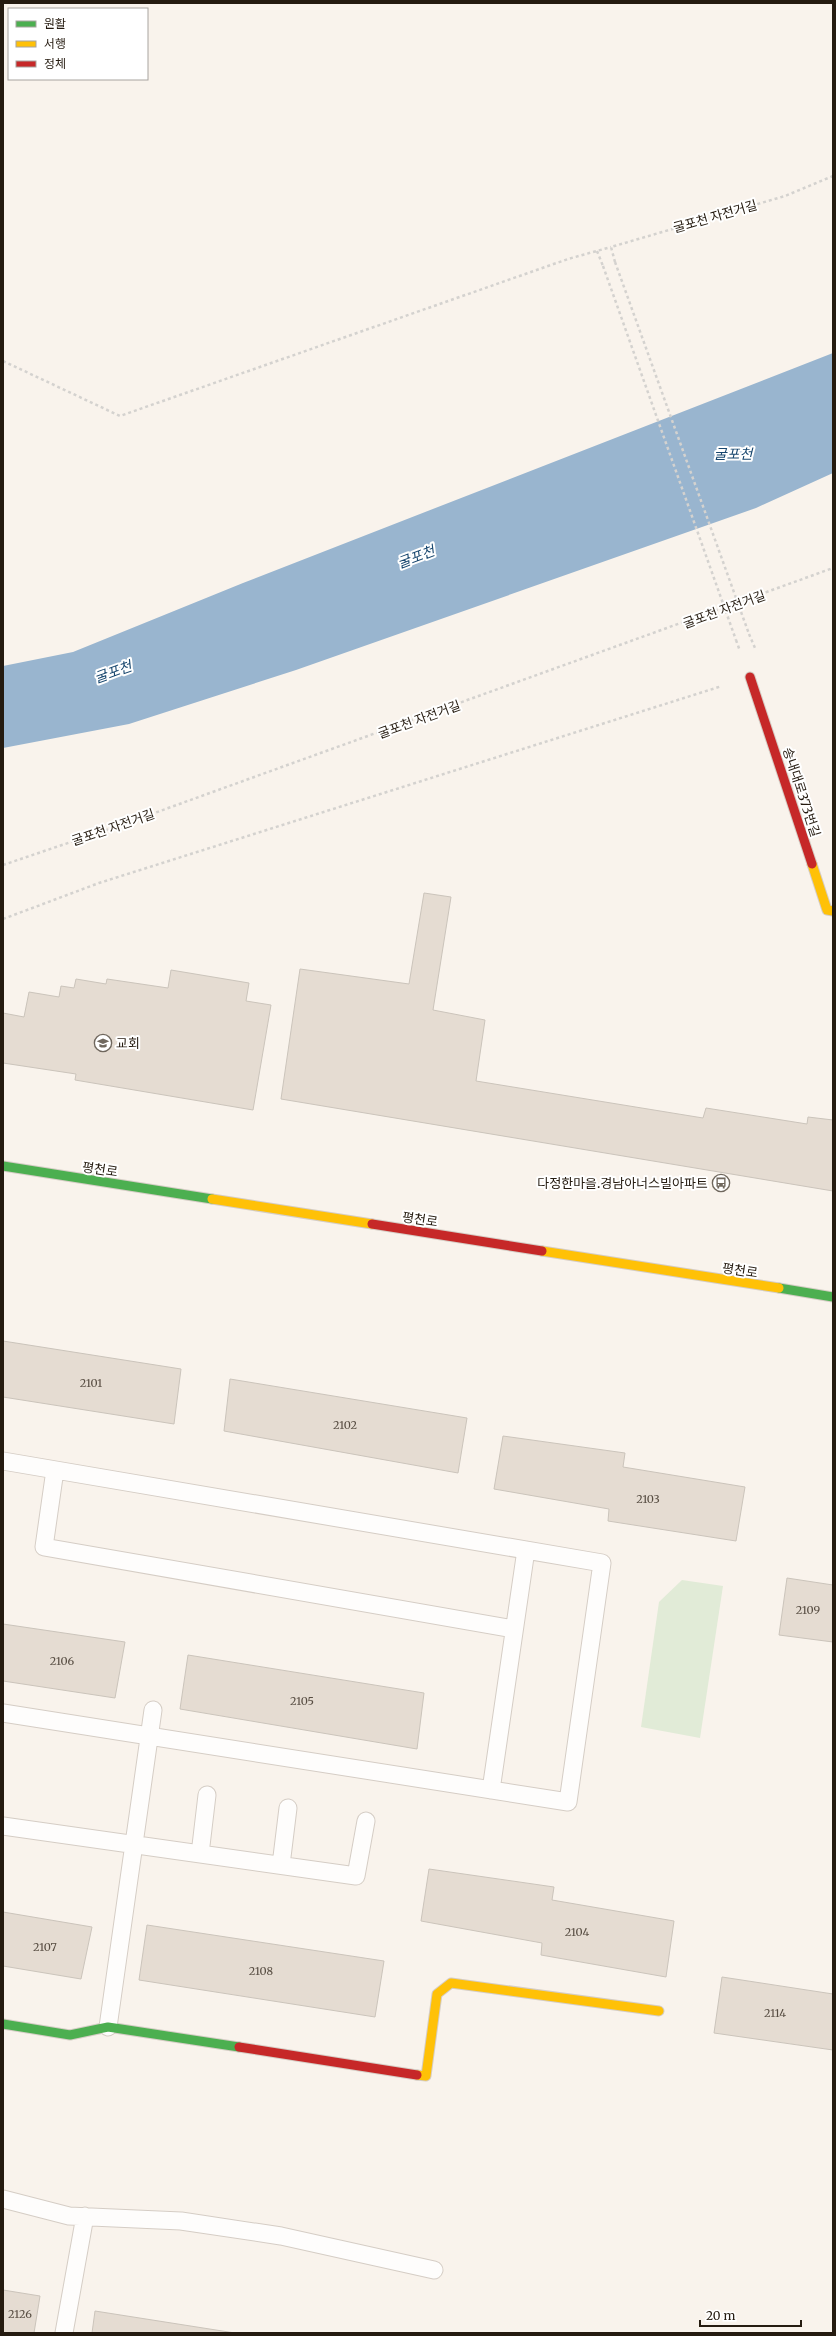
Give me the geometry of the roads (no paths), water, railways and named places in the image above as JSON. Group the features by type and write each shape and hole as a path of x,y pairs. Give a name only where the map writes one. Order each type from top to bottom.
{"street":[{"name":"송내대로373번길","path":"750,677 827,910 833,911"},
{"name":"평천로","path":"3,1166 833,1297"},
{"path":"3,2024 70,2035 108,2027 426,2076 436,1994 451,1983 659,2011"}],"lane":[{"path":"3,1461 602,1563 568,1802 3,1713"},
{"path":"55,1470 44,1547 514,1628"},
{"path":"491,1790 526,1550"},
{"path":"108,2027 153,1710"},
{"path":"200,1854 207,1795"},
{"path":"281,1865 288,1808"},
{"path":"3,1826 356,1876 366,1821"},
{"path":"3,2199 70,2216 181,2221 281,2236 434,2270"},
{"path":"64,2333 85,2216"}],"water":[{"name":"굴포천","path":"833,353 833,473 756,508 296,670 129,724 3,748 3,666 73,652 243,583"}],"place":[{"name":"교회","path":"103,1043"},
{"name":"다정한마을.경남아너스빌아파트","path":"721,1183"}]}
